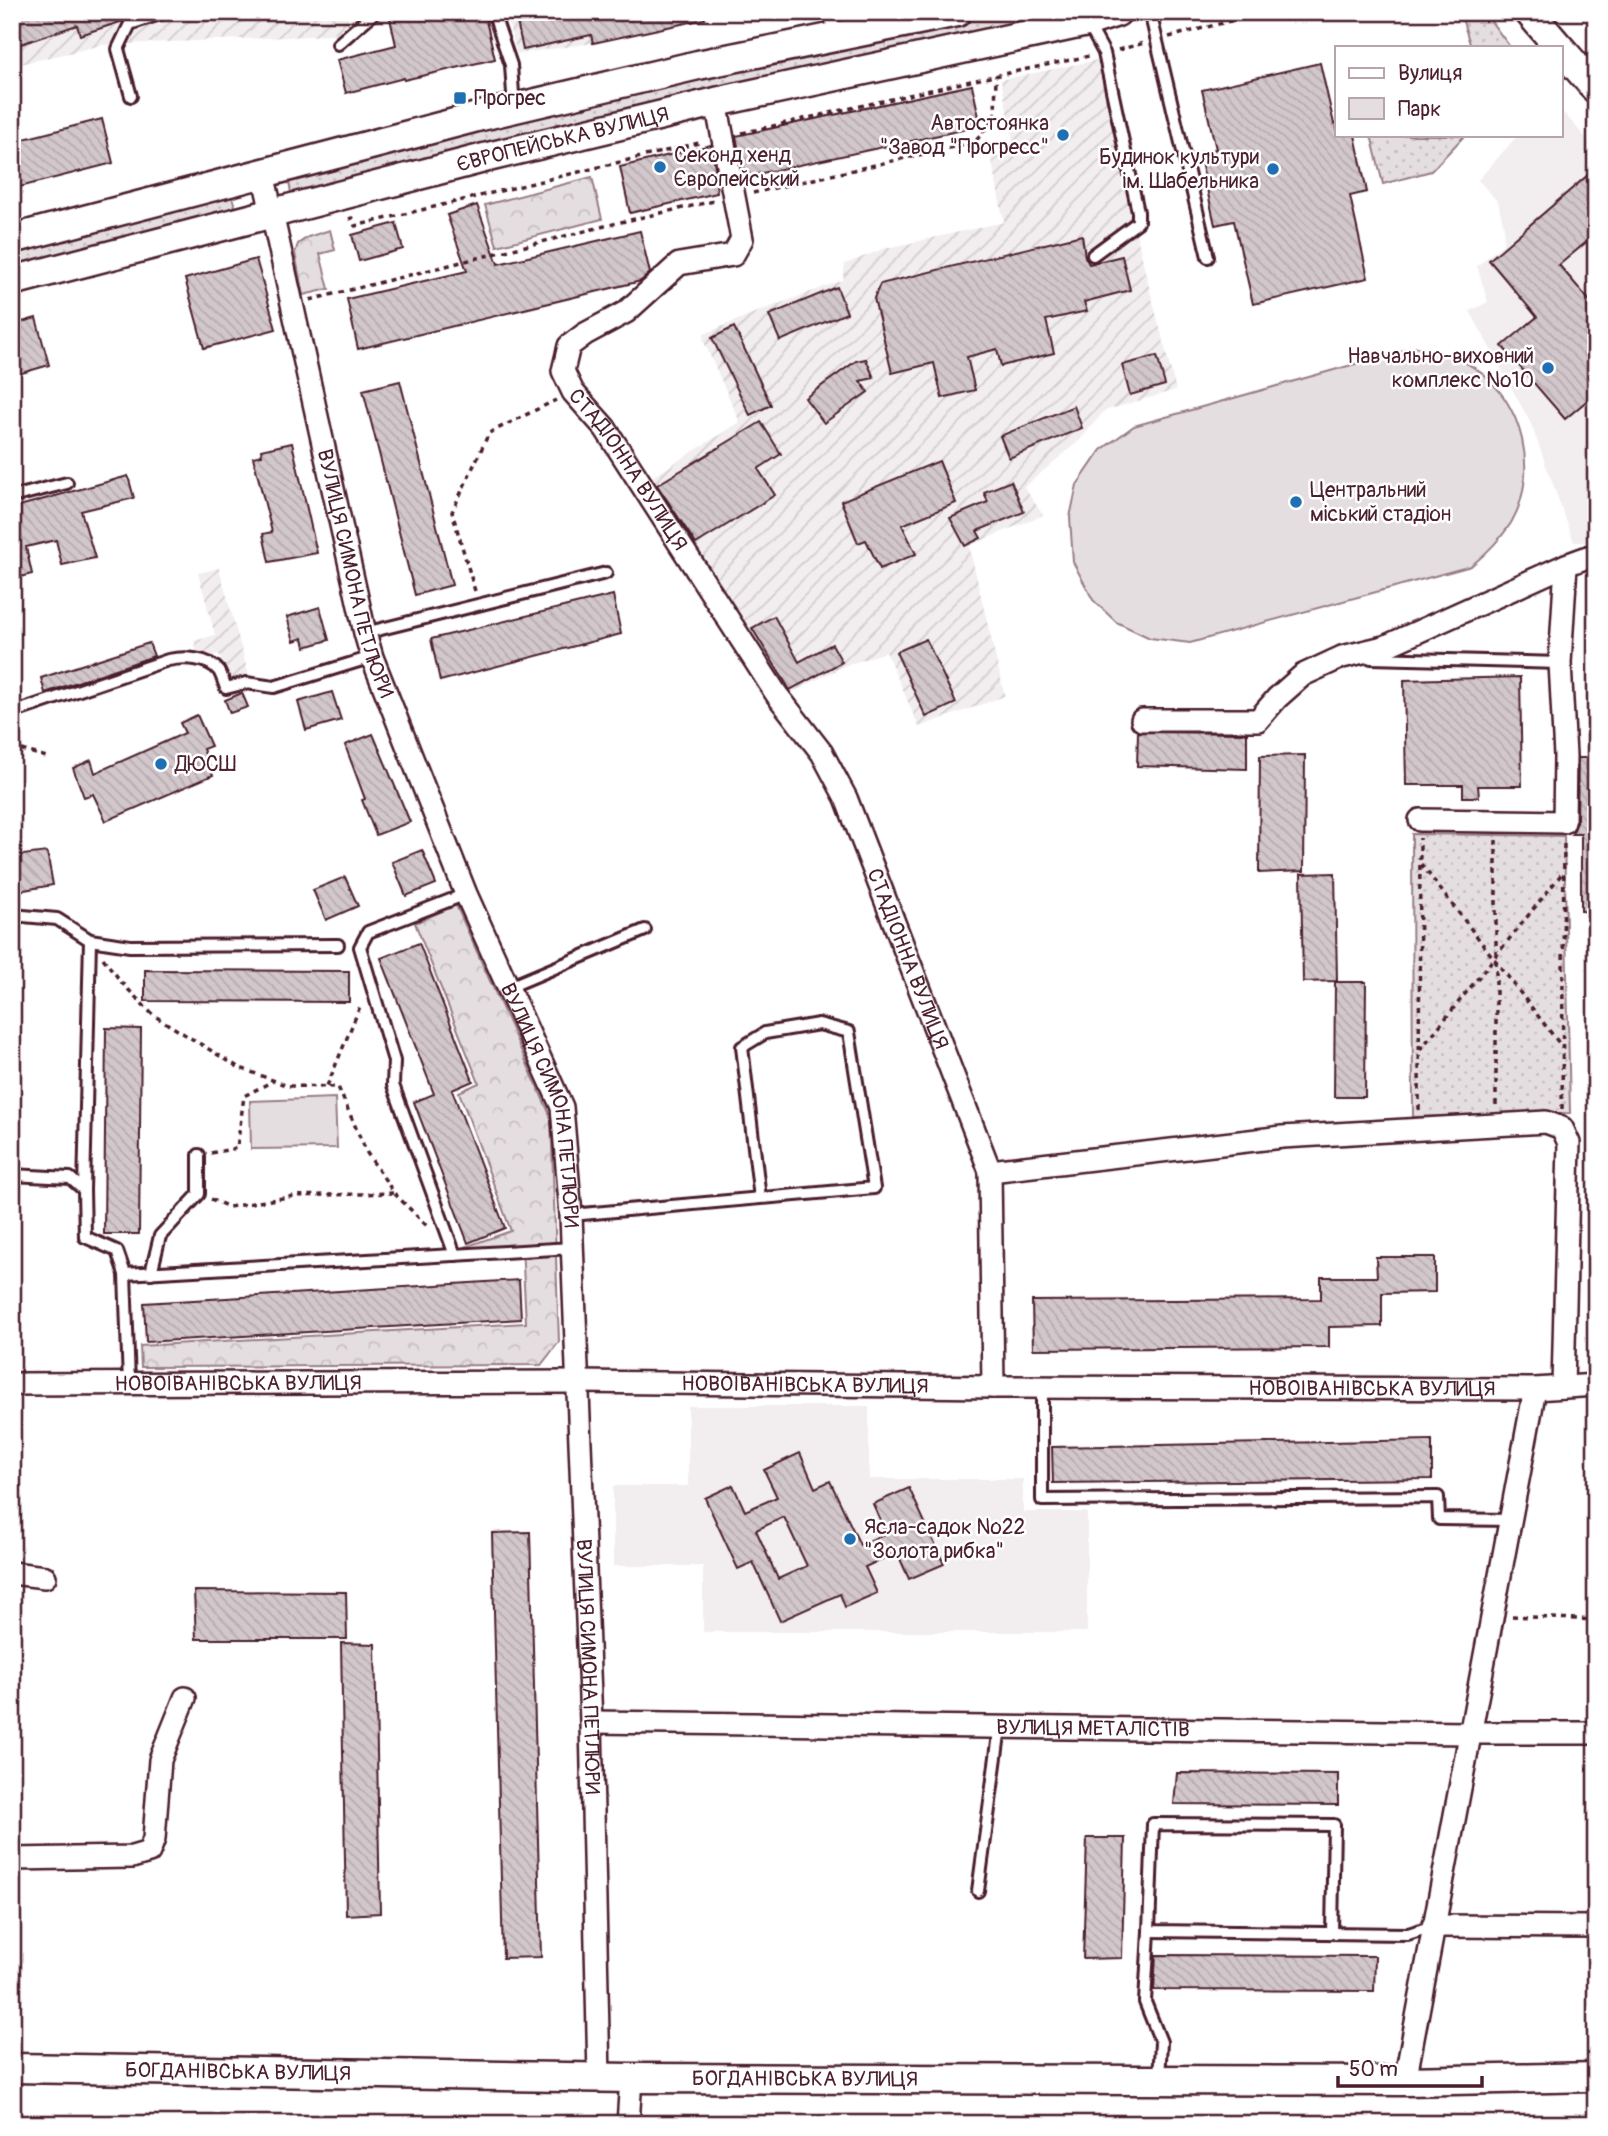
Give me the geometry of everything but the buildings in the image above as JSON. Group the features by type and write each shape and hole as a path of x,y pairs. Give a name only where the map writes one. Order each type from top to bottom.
{"street":[{"name":"ЄВРОПЕЙСЬКА ВУЛИЦЯ","path":"12,239 514,108 698,65 831,25 957,12"},
{"name":"ЄВРОПЕЙСЬКА ВУЛИЦЯ","path":"12,281 499,155 716,102 1087,22 1117,12"},
{"path":"1529,12 1558,46"},
{"path":"1562,50 1596,89"},
{"name":"СТАДІОННА ВУЛИЦЯ","path":"716,102 742,239 733,255 679,264 626,312 585,334 569,346 563,371 573,392 605,428 777,695 822,753 834,775 846,798 990,1171"},
{"name":"ВУЛИЦЯ СИМОНА ПЕТЛЮРИ","path":"263,173 372,657 466,894 562,1107 571,1215 591,1722 599,2078"},
{"path":"1142,720 1258,720 1277,698 1303,675 1342,657 1384,647 1596,554"},
{"path":"1420,820 1564,822 1560,663 1566,565"},
{"path":"993,1387 990,1171 1282,1137 1546,1122 1562,1128 1569,1143 1563,1387"},
{"name":"НОВОІВАНІВСЬКА ВУЛИЦЯ","path":"12,1384 577,1382 1535,1389 1596,1385"},
{"path":"1405,2081 1535,1389"},
{"path":"12,1573 45,1577"},
{"path":"12,1858 132,1857 149,1852 154,1839 160,1760 185,1698"},
{"name":"ВУЛИЦЯ МЕТАЛІСТІВ","path":"591,1722 1469,1733 1596,1732"},
{"path":"1433,1926 1596,1927"},
{"name":"БОГДАНІВСЬКА ВУЛИЦЯ","path":"12,2068 599,2078 1405,2081 1596,2077"},
{"path":"628,2124 631,2078"}],"lane":[{"path":"131,96 118,48 130,24 166,12"},
{"path":"338,44 375,12"},
{"path":"493,12 511,65 514,108"},
{"path":"1150,12 1208,257"},
{"path":"1087,22 1104,53 1138,212 1138,222 1093,255"},
{"path":"12,497 67,483"},
{"path":"365,633 606,573"},
{"path":"12,713 181,657 204,661 218,671 226,688 246,683 274,687 372,657"},
{"path":"1342,657 1560,663"},
{"path":"455,1255 393,1084 394,1061 360,947 368,932 466,894"},
{"path":"12,915 57,919 90,940 130,946 338,945"},
{"path":"509,988 645,930"},
{"path":"90,940 85,1237 117,1251 125,1274 129,1384"},
{"path":"571,1215 874,1188 849,1032 818,1024 765,1033 742,1047 760,1198"},
{"path":"152,1273 160,1236 199,1194 198,1155"},
{"path":"12,1175 70,1178 84,1190"},
{"path":"125,1274 572,1248"},
{"path":"1042,1387 1042,1500 1438,1497 1439,1519 1510,1520"},
{"path":"978,1891 1000,1727"},
{"path":"1159,2080 1161,2042 1145,2002 1153,1824 1334,1825 1332,1932"},
{"path":"1149,1931 1408,1934 1433,1926"}],"path":[{"path":"1109,52 1265,12"},
{"path":"342,220 352,218 355,226 723,138 1091,55"},
{"path":"293,304 621,222 975,142 995,117 996,75"},
{"path":"478,604 452,512 489,433 573,392"},
{"path":"12,747 50,758"},
{"path":"1419,1129 1420,820"},
{"path":"1496,821 1496,1125"},
{"path":"1562,1128 1564,822"},
{"path":"1419,863 1563,1048"},
{"path":"1419,1052 1564,872"},
{"path":"90,940 121,983 153,1015 238,1067 288,1086 338,1087 367,1153 394,1193 429,1228"},
{"path":"327,1086 370,981"},
{"path":"198,1155 237,1148 244,1096 274,1081"},
{"path":"199,1194 229,1207 294,1196 394,1193"},
{"path":"1492,1614 1596,1620"}],"shaded area":[{"path":"12,12 346,12 350,28 332,35 103,45 12,66"},
{"path":"505,12 696,12 698,20 593,43 517,54"},
{"path":"1097,60 1146,275 1176,390 1104,411 1080,440 1024,487 1043,515 969,546 1005,696 919,727 886,652 844,666 785,696 646,481 740,422 703,340 704,334 843,280 845,264 883,249 1004,222 991,158 1015,151 1001,80"},
{"name":"Навчально-виховний комплекс №10","path":"1562,111 1596,149 1596,543 1574,542 1531,424 1470,311 1488,302 1477,266 1503,244 1504,227 1498,202 1478,180 1517,136 1562,136"},
{"path":"219,568 249,676 227,681 219,654 199,659 194,641 215,635 198,573"},
{"name":"Ясла-садок №22 \"Золота рибка\"","path":"688,1406 869,1406 869,1479 1023,1479 1023,1512 1087,1512 1087,1632 703,1632 703,1566 613,1566 613,1486 688,1486"}],"green space":[{"path":"1005,12 1071,12 292,199 288,175 780,57"},
{"path":"1460,12 1484,12 1509,46 1471,46"},
{"path":"1371,136 1464,136 1431,171 1383,184"},
{"path":"592,177 602,219 497,246 485,205"},
{"path":"230,192 238,214 12,273 12,248"},
{"path":"330,230 335,250 320,254 329,289 303,295 295,253 298,244 308,237"},
{"name":"Центральний міський стадіон","path":"1416,347 1447,355 1476,369 1492,383 1505,400 1522,439 1525,461 1520,503 1502,535 1471,566 1190,643 1150,638 1116,622 1093,600 1073,562 1070,517 1077,485 1101,450 1134,426"},
{"path":"1412,834 1564,836 1570,1113 1413,1117"},
{"path":"456,905 551,1117 559,1342 541,1365 141,1367 140,1346 526,1323 522,1246 462,1248 511,1231 459,1092 479,1083 415,923"},
{"path":"335,1098 337,1148 251,1149 250,1101"}],"place":[{"name":"Прогрес","path":"460,98"},
{"name":"Автостоянка \"Завод \"Прогресс\"","path":"1063,135"},
{"name":"Секонд хенд Європейський","path":"660,167"},
{"name":"Будинок культури ім. Шабельника","path":"1273,169"},
{"name":"Навчально-виховний комплекс №10","path":"1548,368"},
{"name":"Центральний міський стадіон","path":"1296,502"},
{"name":"ДЮСШ","path":"161,764"},
{"name":"Ясла-садок №22 \"Золота рибка\"","path":"850,1539"}]}
